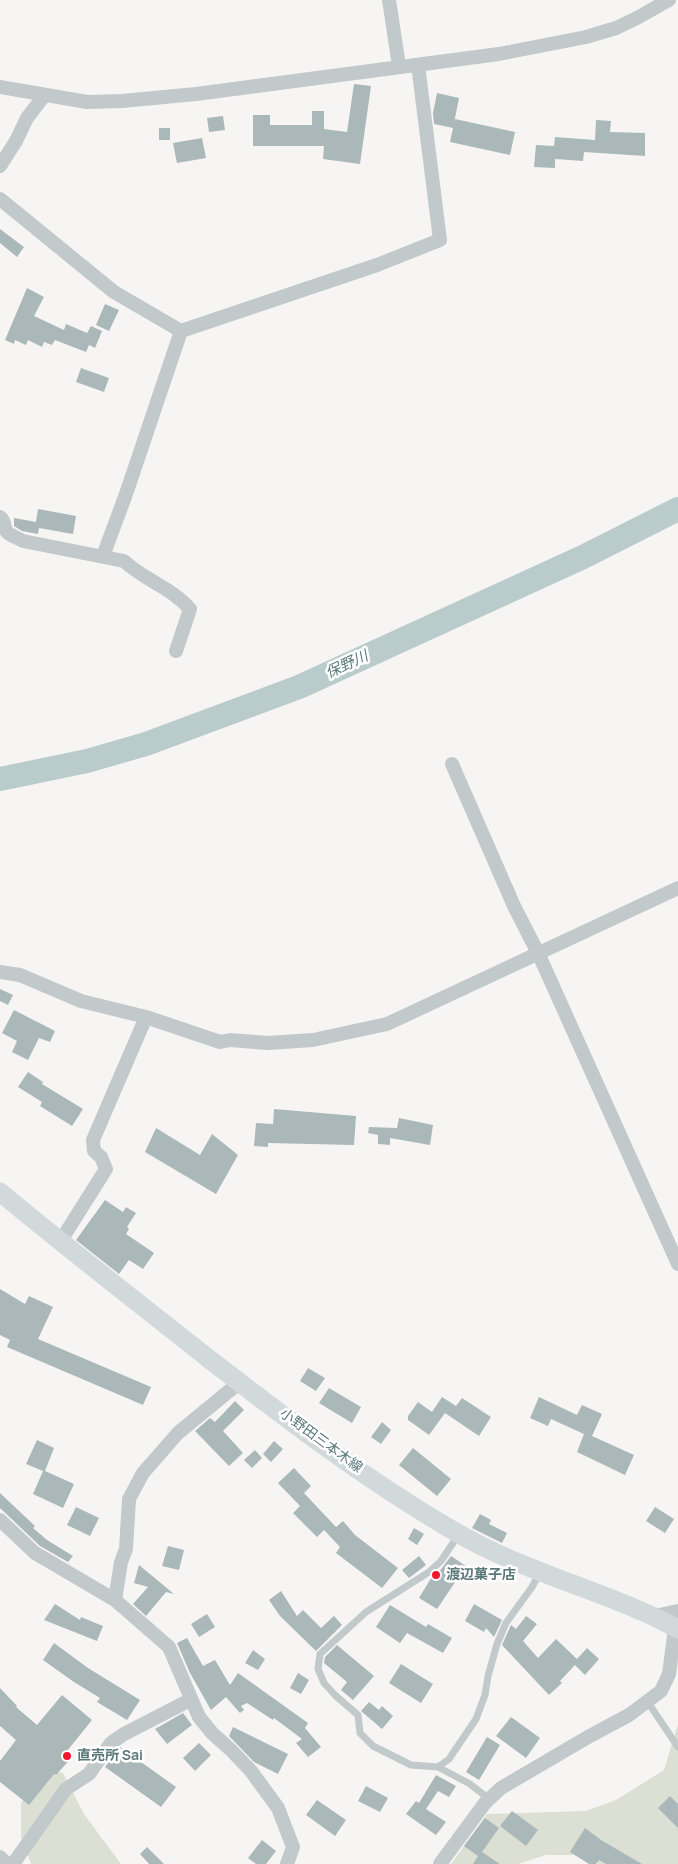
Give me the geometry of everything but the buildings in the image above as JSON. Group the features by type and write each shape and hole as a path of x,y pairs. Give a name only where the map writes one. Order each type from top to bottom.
{"main road":[{"name":"小野田三本木線","path":"0,1192 60,1242 240,1382 378,1482 459,1534 491,1551 540,1572 655,1617 677,1623"}],"street":[{"path":"389,0 399,66"},
{"path":"0,87 87,102 122,101 196,94 499,54 586,38 638,18 669,0"},
{"path":"0,200 114,292 181,331 377,264 440,240 418,65"},
{"path":"0,166 16,141 27,118 44,96"},
{"path":"103,556 129,486 181,331"},
{"path":"0,517 5,522 6,531 23,541 124,561 135,571 176,595 190,609 176,650"},
{"path":"452,764 514,906 539,955 678,1264"},
{"path":"0,972 20,975 81,1001 146,1017 220,1042 230,1040 268,1043 314,1040 387,1024 539,955 678,888"},
{"path":"60,1242 106,1169 101,1157 94,1151 93,1140 146,1017"},
{"path":"115,1600 121,1562 126,1549 130,1500 143,1473 178,1433 240,1382"},
{"path":"0,1520 35,1553 115,1600 169,1647 190,1700 199,1717 212,1733 232,1750 251,1771 278,1808 293,1847 287,1864"},
{"path":"440,1864 471,1821 501,1788 629,1715 661,1690 669,1674 677,1623"},
{"path":"13,1864 66,1789 89,1774 111,1744 124,1734 190,1700"},
{"path":"0,1857 7,1864"}],"lane":[{"path":"459,1534 441,1561 429,1572 366,1612 334,1640 320,1654 318,1668 324,1683 336,1696 358,1714 360,1733 373,1746 411,1764 438,1767 470,1784 489,1799"},
{"path":"438,1767 449,1758 476,1719 485,1695 497,1644 506,1623 532,1587 540,1572"},
{"path":"647,1701 678,1747"}],"shaded area":[{"path":"678,1724 678,1864 599,1864 575,1855 546,1855 518,1864 451,1864 487,1814 586,1811 616,1800 664,1770"},
{"path":"38,1766 63,1773 84,1814 121,1864 31,1864 21,1837 21,1804"}],"waterway":[{"name":"保野川","path":"0,779 87,761 146,744 299,687 583,557 678,509"}],"place":[{"name":"渡辺菓子店","path":"436,1575"},
{"name":"直売所 Sai","path":"67,1756"}]}
